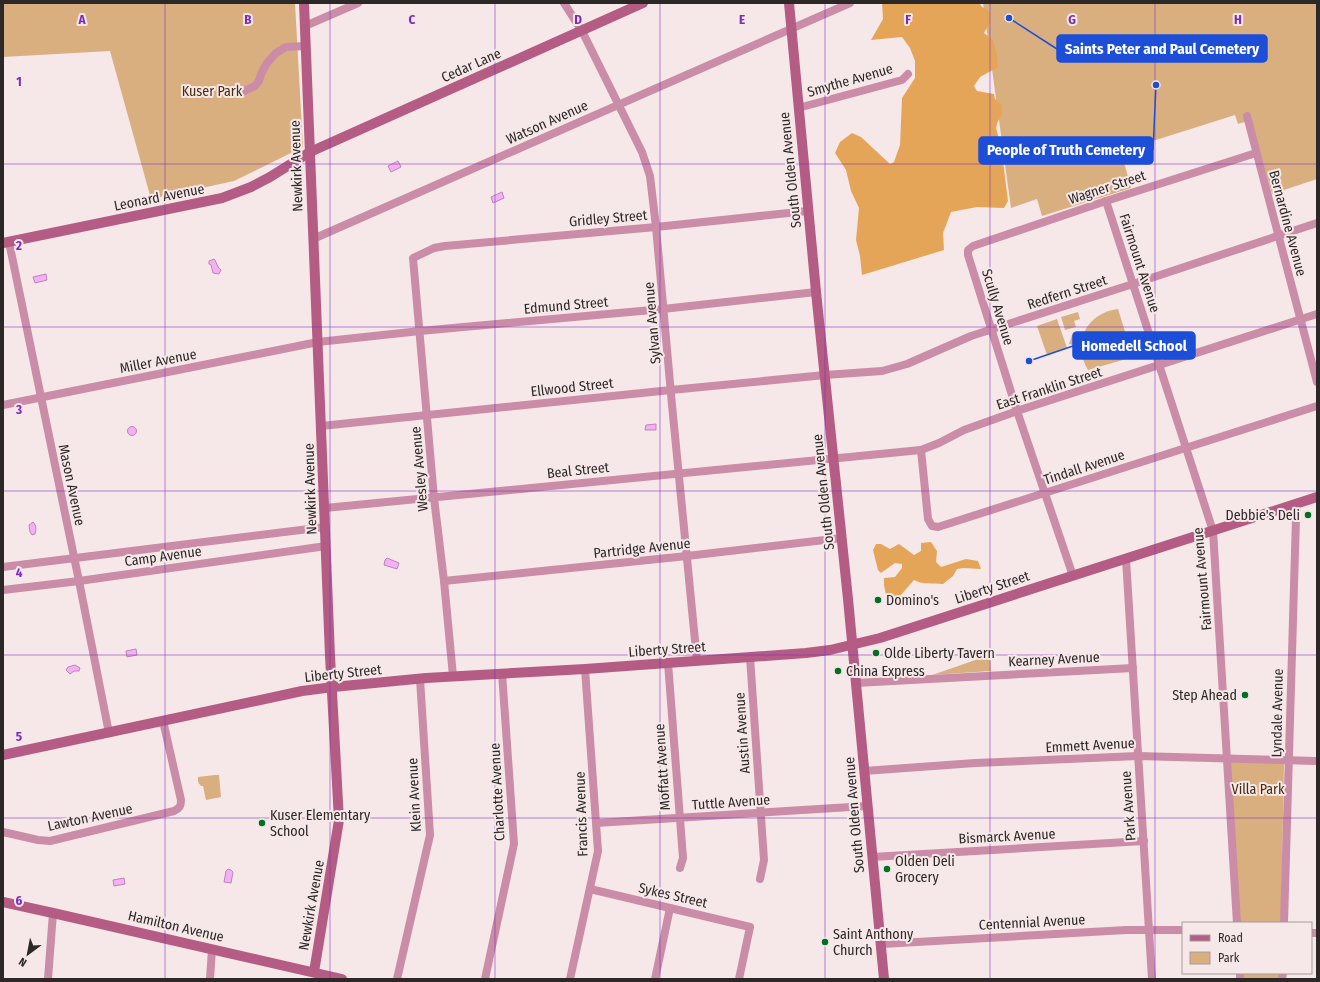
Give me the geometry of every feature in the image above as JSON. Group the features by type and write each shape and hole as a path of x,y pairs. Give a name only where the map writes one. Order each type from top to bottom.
{"street":[{"name":"Newkirk Avenue","path":"304,3 325,527 339,820 314,972"},
{"path":"305,26 358,3"},
{"name":"Sylvan Avenue","path":"564,3 582,31 647,163 650,176 697,661"},
{"name":"Cedar Lane","path":"310,152 643,3"},
{"name":"South Olden Avenue","path":"789,3 816,292 882,944 884,979"},
{"name":"Watson Avenue","path":"313,240 850,3"},
{"path":"244,91 255,86 259,81 260,74 276,53 286,47 305,46"},
{"name":"Smythe Avenue","path":"798,108 902,80 908,74"},
{"name":"Bernardine Avenue","path":"1247,116 1317,382"},
{"name":"Leonard Avenue","path":"6,242 222,198 252,187 270,178 310,152"},
{"name":"Wagner Street","path":"968,250 973,246 1106,201 1256,153"},
{"name":"Fairmount Avenue","path":"1106,201 1213,530 1237,922"},
{"name":"Gridley Street","path":"412,258 434,248 444,246 656,227 808,211"},
{"name":"Redfern Street","path":"825,375 882,371 895,368 971,336 1317,223"},
{"name":"Mason Avenue","path":"6,242 41,397 109,732"},
{"name":"Scully Avenue","path":"968,250 968,256 1017,411 1073,576"},
{"name":"Wesley Avenue","path":"412,258 428,415 434,498 453,676"},
{"name":"Edmund Street","path":"318,342 420,331 663,309 816,292"},
{"name":"East Franklin Street","path":"834,458 921,450 940,443 964,430 1017,411 1317,314"},
{"name":"Miller Avenue","path":"3,405 318,342"},
{"name":"Ellwood Street","path":"321,426 825,375"},
{"name":"Tindall Avenue","path":"921,450 928,519 932,526 938,527 1317,406"},
{"name":"Beal Street","path":"325,508 834,458"},
{"name":"Liberty Street","path":"3,755 302,691 332,687 453,676 585,669 750,657 830,650 852,646 1317,497"},
{"name":"Lyndale Avenue","path":"1284,922 1296,518 1292,505"},
{"name":"Camp Avenue","path":"3,567 325,527"},
{"name":"Partridge Avenue","path":"444,581 687,556 842,538"},
{"name":"Camp Avenue","path":"3,590 79,581 326,546"},
{"name":"Park Avenue","path":"1126,559 1152,979"},
{"name":"Austin Avenue","path":"750,657 764,860 760,879"},
{"name":"Moffatt Avenue","path":"668,663 683,858 680,868"},
{"name":"Kearney Avenue","path":"856,683 1133,668"},
{"name":"Francis Avenue","path":"570,979 598,851 585,669"},
{"name":"Charlotte Avenue","path":"485,979 514,844 502,673"},
{"name":"Klein Avenue","path":"397,979 430,835 420,679"},
{"name":"Lawton Avenue","path":"3,832 38,840 50,841 174,812 181,806 181,800 163,721"},
{"name":"Emmett Avenue","path":"864,771 1138,756 1317,761"},
{"name":"Tuttle Avenue","path":"596,824 867,806"},
{"name":"Bismarck Avenue","path":"872,857 1144,841"},
{"name":"Sykes Street","path":"590,889 750,927 740,979"},
{"name":"Hamilton Avenue","path":"3,902 341,979"},
{"path":"655,979 670,908"},
{"path":"48,979 53,913"},
{"name":"Centennial Avenue","path":"882,944 1149,929 1182,930"},
{"path":"210,979 212,949"}],"green space":[{"name":"Kuser Park","path":"3,3 295,3 303,147 234,181 151,199 110,51 3,57"},
{"path":"983,3 1317,3 1317,179 1272,194 1251,120 1238,124 1235,115 1121,151 1131,188 1042,216 1037,199 1011,208"},
{"path":"1118,309 1133,357 1088,370 1083,360 1081,349 1085,330 1098,316"},
{"path":"1078,312 1080,319 1074,321 1076,327 1065,330 1061,317"},
{"path":"1057,319 1067,348 1047,355 1037,326"},
{"path":"1073,332 1081,334 1077,346 1069,344"},
{"path":"990,655 991,671 932,675"},
{"name":"Villa Park","path":"1230,762 1284,762 1281,922 1240,922"},
{"path":"219,775 221,797 206,800 203,786 201,786 198,782 198,777"},
{"path":"1243,974 1279,974 1279,979 1244,979"}],"shaded area":[{"path":"882,3 980,3 981,6 991,13 990,22 984,33 993,40 997,55 998,67 980,77 974,86 977,91 994,94 995,99 1002,105 1002,115 996,128 1001,146 1008,201 1004,208 977,207 951,212 943,233 944,250 862,275 860,256 856,240 859,208 851,191 846,170 835,153 840,142 852,133 861,137 890,164 894,162 900,145 902,98 915,78 915,61 910,48 902,37 871,40 883,19"},
{"path":"398,161 401,167 391,172 388,166"},
{"path":"502,192 504,198 493,203 491,197"},
{"path":"214,259 221,270 219,274 213,273 211,265 209,264 209,261"},
{"path":"46,274 47,280 35,283 33,277"},
{"path":"656,424 656,430 645,430 646,425"},
{"path":"130,427 134,427 136,431 134,435 130,435 128,433 128,429"},
{"path":"33,522 36,530 35,534 32,535 29,525"},
{"path":"931,542 937,551 936,562 941,567 966,559 978,561 981,569 957,569 953,576 943,584 924,583 914,580 900,596 887,600 884,578 895,577 902,568 902,564 895,563 881,573 878,570 873,550 876,544 881,544 890,549 899,544 914,555 921,551 921,543"},
{"path":"387,558 399,563 397,569 384,565"},
{"path":"136,649 137,655 127,657 126,651"},
{"path":"75,665 80,668 79,671 74,671 70,674 66,670 68,667"},
{"path":"228,869 233,872 231,883 224,882 226,871"},
{"path":"124,878 125,884 114,886 113,880"}],"place":[{"name":"Saints Peter and Paul Cemetery","path":"1009,18"},
{"name":"People of Truth Cemetery","path":"1156,85"},
{"name":"Homedell School","path":"1029,361"},
{"name":"Debbie's Deli","path":"1308,515"},
{"name":"Domino's","path":"878,600"},
{"name":"Olde Liberty Tavern","path":"876,653"},
{"name":"China Express","path":"838,671"},
{"name":"Step Ahead","path":"1245,695"},
{"name":"Kuser Elementary School","path":"262,823"},
{"name":"Olden Deli Grocery","path":"887,869"},
{"name":"Saint Anthony Church","path":"825,942"}]}
